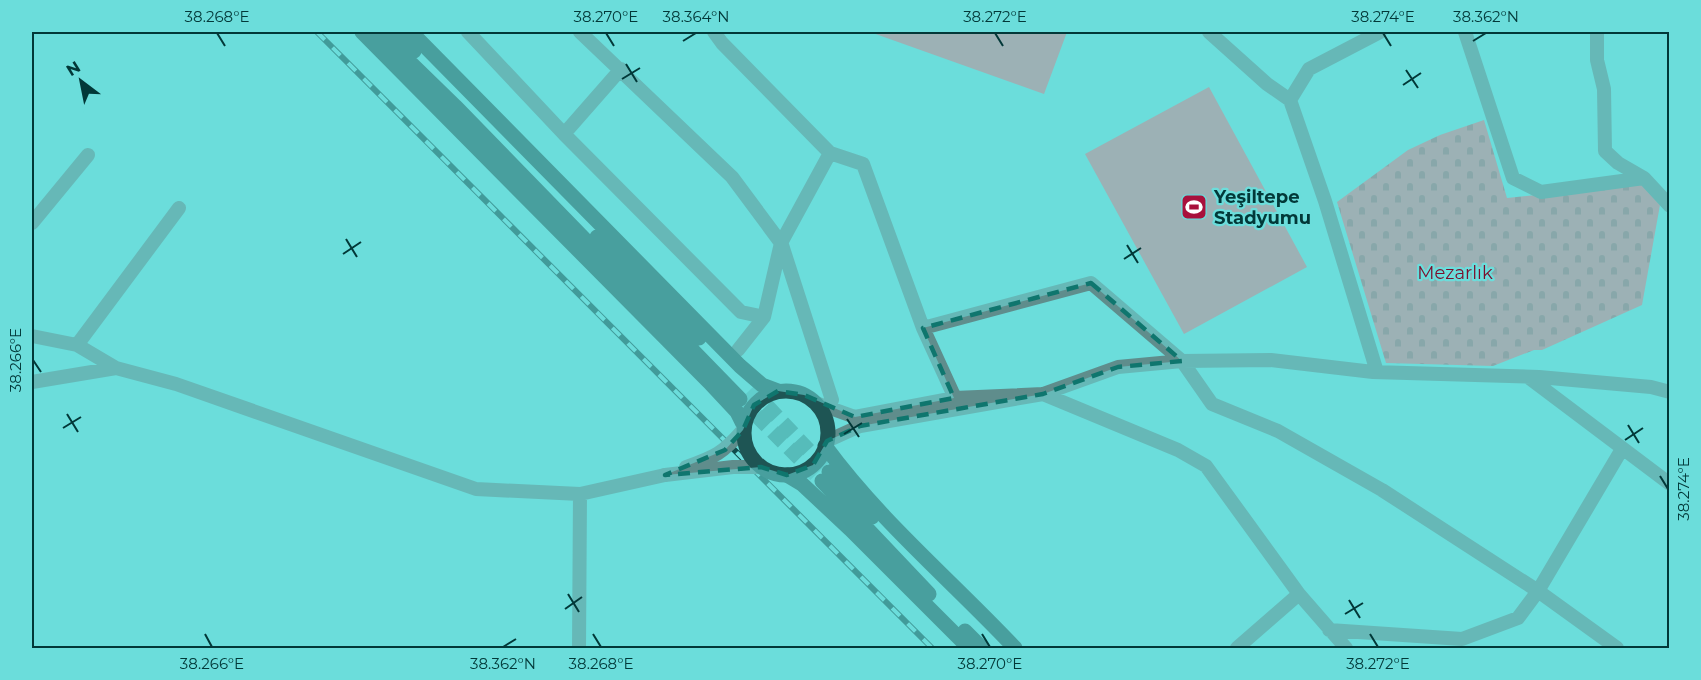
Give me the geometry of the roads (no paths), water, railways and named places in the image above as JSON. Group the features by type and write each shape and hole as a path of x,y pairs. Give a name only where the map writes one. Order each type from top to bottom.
{"main road":[{"path":"362,32 709,382 737,412 744,428"},
{"path":"379,32 745,394 394,32"},
{"path":"411,32 740,366 762,385 778,392"},
{"path":"791,391 804,395 816,403 824,414 828,427 822,454 813,465 801,472 787,475 773,473 761,467 751,457 745,444 744,428 754,405 765,396 791,391"},
{"path":"826,443 847,475 892,524 1015,648"},
{"path":"787,475 802,484 842,522 969,648"},
{"path":"982,648 825,477 1003,648"}],"street":[{"path":"468,32 564,134 741,312 764,317"},
{"path":"580,32 732,177 781,243 832,400"},
{"path":"714,32 722,43 830,153 863,164 923,328 955,399"},
{"path":"1209,32 1267,84 1290,100 1326,201 1377,372"},
{"path":"1290,100 1309,69 1380,32"},
{"path":"1465,32 1513,178 1541,192 1644,178"},
{"path":"1597,32 1597,60 1604,89 1605,151 1618,164 1644,178 1668,203"},
{"path":"564,134 621,69"},
{"path":"738,350 764,317 781,243 830,153"},
{"path":"32,223 88,155"},
{"path":"78,345 179,208"},
{"path":"923,328 1091,283 1182,361 1212,404 1288,437 1382,490 1538,591 1617,648"},
{"path":"32,336 78,345 116,368 176,384 476,489 580,494 664,475 732,467 761,467"},
{"path":"816,403 855,417 928,409 1043,394 1118,367 1182,361 1271,360 1377,372 1528,377 1651,387 1670,392"},
{"path":"32,382 116,368"},
{"path":"1528,377 1670,484"},
{"path":"826,443 860,426 928,409 955,399 1043,394 1178,450 1206,466 1299,594 1346,648"},
{"path":"664,475 708,459 725,450 744,428"},
{"path":"1329,630 1465,644 1518,618 1538,591 1622,449"},
{"path":"579,648 580,494"},
{"path":"1237,648 1299,594"},
{"path":"1346,631 1346,648"}],"tunnel":[{"path":"751,389 829,472"},
{"path":"740,399 822,481"}],"railway":[{"path":"317,32 932,648"}],"place":[{"name":"Yeşiltepe Stadyumu","path":"1194,207"}],"park label":[{"name":"Mezarlık","path":"1455,273"}]}
